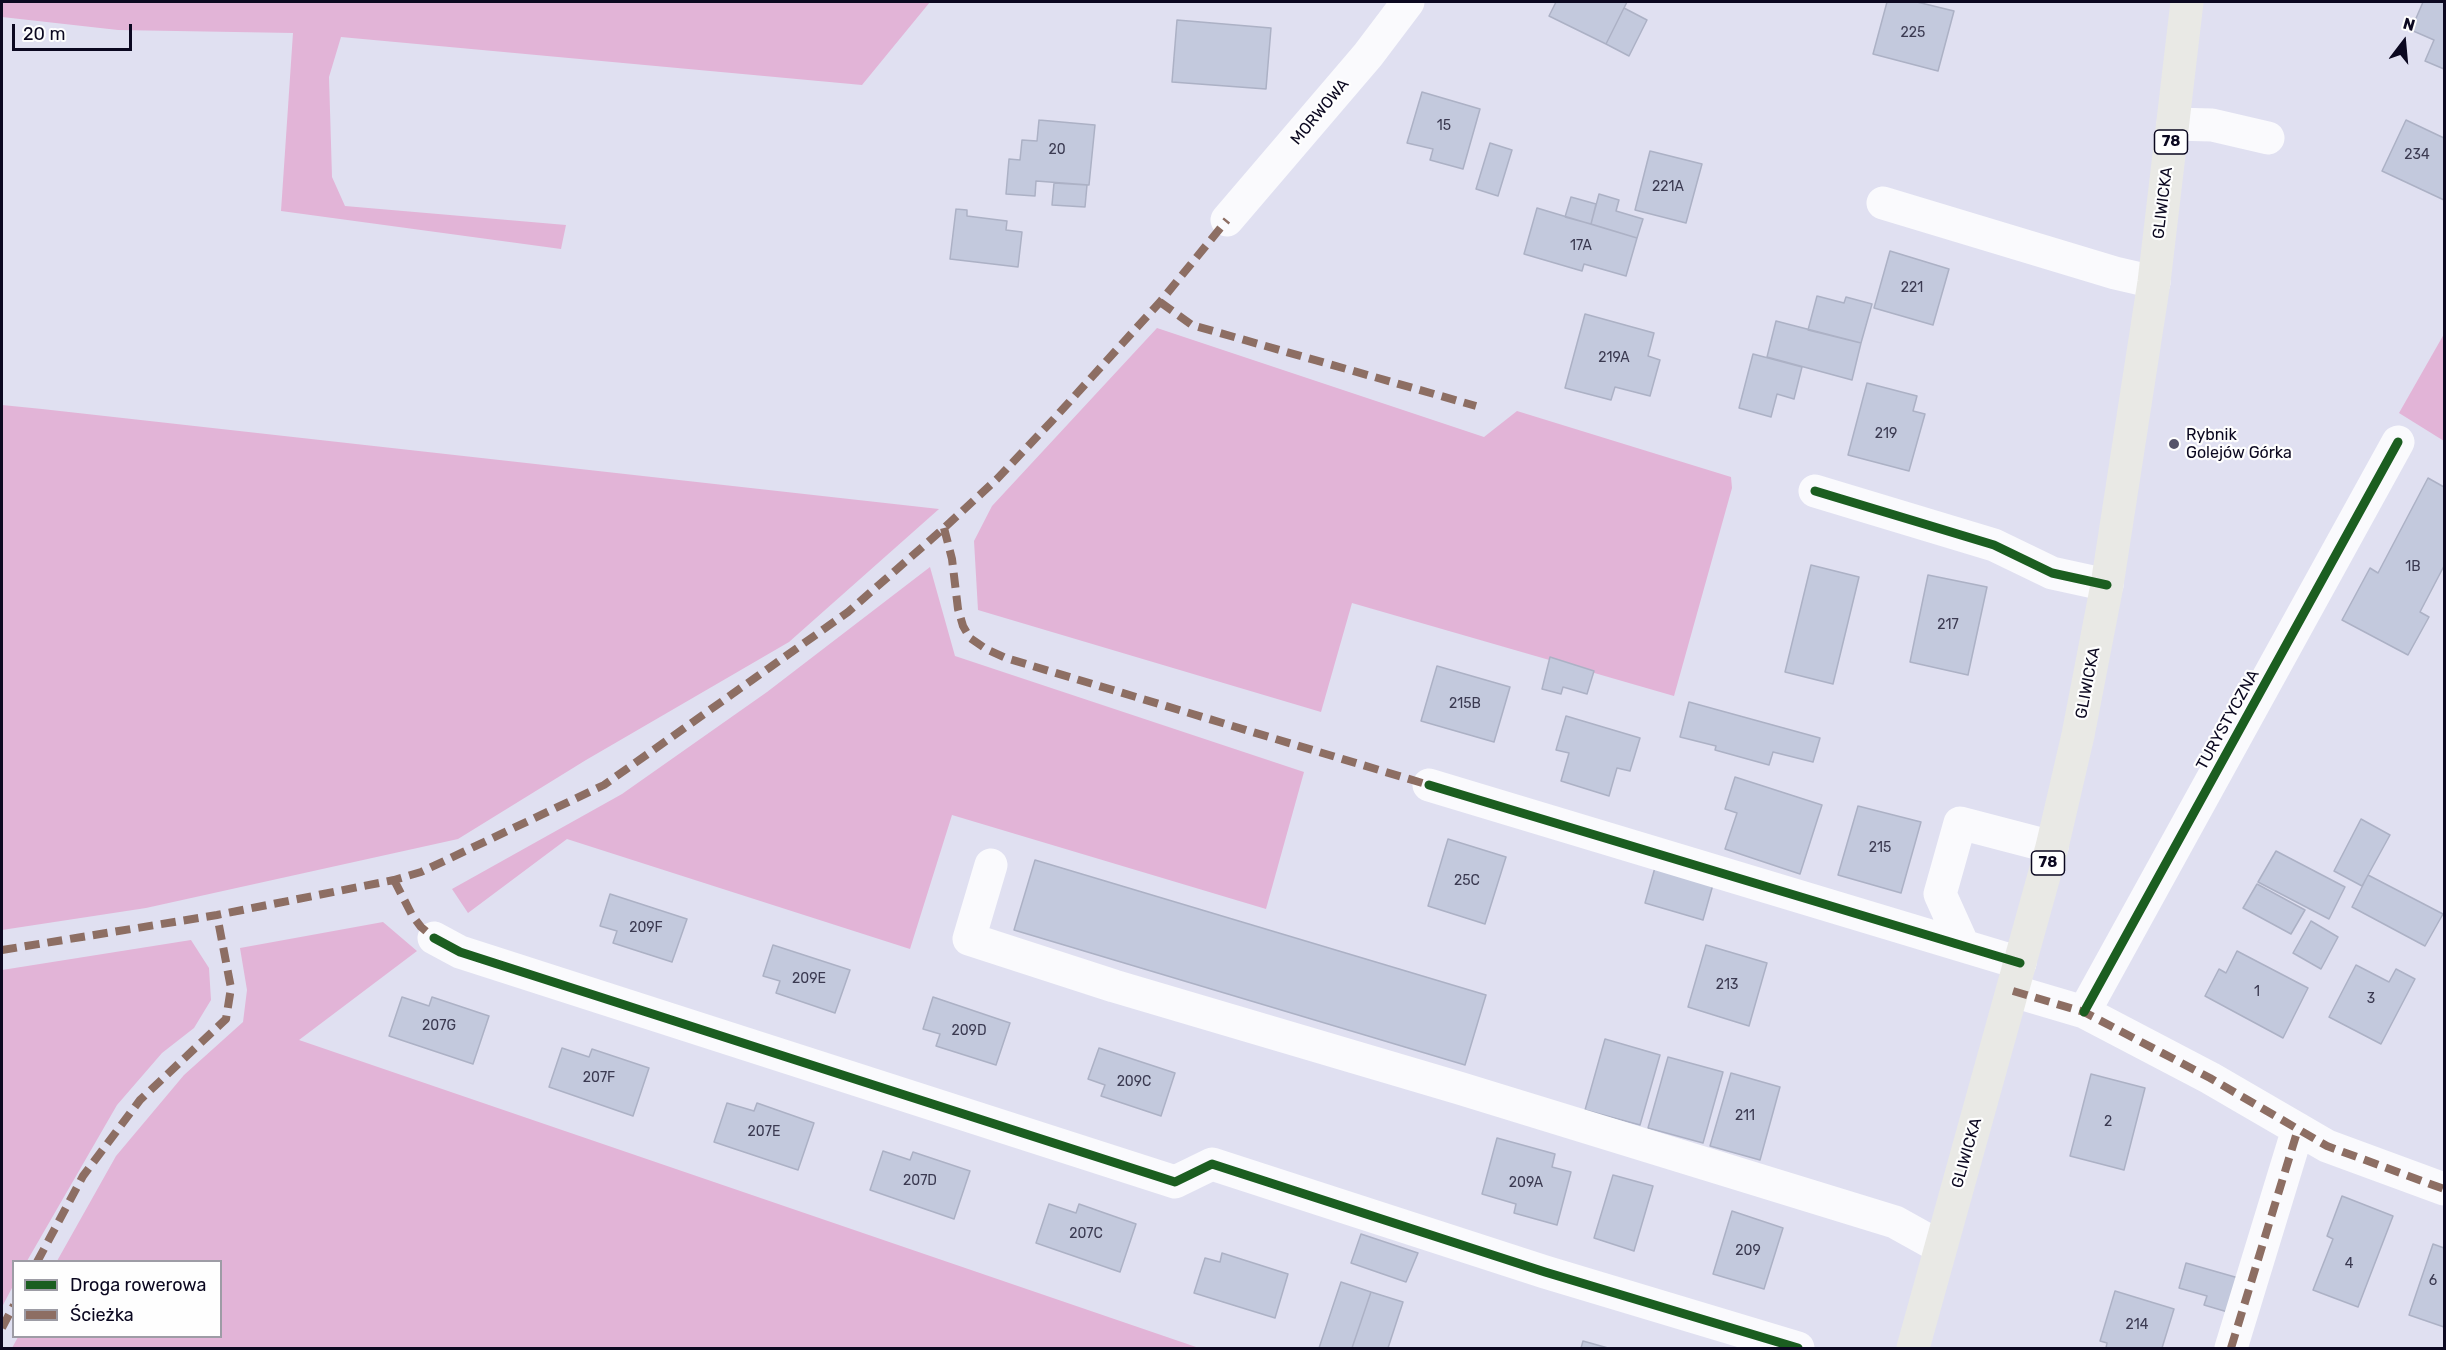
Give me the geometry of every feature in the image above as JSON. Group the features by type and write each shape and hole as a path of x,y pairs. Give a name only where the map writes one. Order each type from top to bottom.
{"main road":[{"name":"GLIWICKA","path":"1913,1348 2052,847 2078,735 2107,585 2154,282 2187,2"}],"street":[{"name":"MORWOWA","path":"1227,220 1368,55 1408,2"},
{"path":"2173,124 2212,125 2268,138"},
{"path":"1883,202 2115,273 2154,282"},
{"name":"TURYSTYCZNA","path":"2084,1012 2398,442"},
{"path":"1815,490 1994,545 2052,573 2107,585"},
{"path":"1429,785 1963,945 2017,977 2210,1078 2327,1146 2445,1189"},
{"path":"1963,945 1940,894 1960,823 2052,847"},
{"path":"991,865 969,939 1114,986 1460,1088 1895,1222 1940,1247"},
{"path":"435,938 460,952 1175,1182 1212,1164 1545,1272 1798,1348"},
{"path":"2231,1348 2298,1129"}],"shaded area":[{"path":"2,2 930,2 862,85 341,37 329,77 332,177 345,206 566,225 561,249 281,211 293,33 118,30 2,17"},
{"path":"1157,328 1484,437 1517,411 1731,477 1732,488 1674,696 1352,603 1321,712 978,610 974,541 992,506"},
{"path":"2444,334 2444,441 2399,413"},
{"path":"2,405 939,509 789,642 586,760 458,839 146,908 2,930"},
{"path":"930,567 955,656 1304,772 1266,909 952,815 910,949 567,839 468,913 452,889 622,794 767,692"},
{"path":"383,922 417,951 299,1040 1199,1348 12,1348 17,1338 222,1338 222,1260 58,1260 116,1156 184,1075 243,1022 247,990 240,948"},
{"path":"191,940 209,968 211,1000 194,1028 162,1053 117,1105 28,1260 12,1260 12,1288 2,1307 2,970"}],"building":[{"path":"1556,2 1627,2 1606,44 1549,16"},
{"path":"1887,2 1917,2 1954,11 1938,71 1873,54"},
{"path":"2423,2 2444,2 2444,69 2425,61 2434,40 2411,30"},
{"path":"1624,8 1647,20 1629,56 1606,44"},
{"path":"1177,20 1271,28 1266,89 1172,82"},
{"path":"1422,92 1480,109 1463,169 1430,160 1433,149 1407,143"},
{"path":"1039,120 1095,125 1089,185 1036,181 1035,196 1006,194 1009,159 1020,160 1022,140 1037,141"},
{"path":"2406,120 2444,138 2444,200 2382,171"},
{"path":"1490,143 1512,150 1498,196 1476,189"},
{"path":"1650,151 1702,164 1686,223 1635,210"},
{"path":"1054,183 1087,185 1085,207 1052,205"},
{"path":"1599,194 1619,200 1616,211 1643,219 1637,238 1591,224"},
{"path":"1571,197 1596,204 1591,224 1565,217"},
{"path":"1537,208 1637,238 1626,276 1584,264 1582,271 1524,254"},
{"path":"956,209 967,210 967,216 1007,221 1006,230 1022,232 1018,267 950,259"},
{"path":"1890,251 1949,269 1933,325 1874,308"},
{"path":"1817,296 1844,303 1846,297 1872,304 1861,343 1808,330"},
{"path":"1585,314 1654,333 1648,356 1660,360 1650,396 1615,387 1611,400 1565,388"},
{"path":"1776,321 1861,343 1852,380 1767,357"},
{"path":"1753,354 1802,367 1794,399 1777,394 1771,417 1739,408"},
{"path":"1867,383 1917,396 1913,411 1925,414 1909,471 1848,455"},
{"path":"2428,478 2444,487 2444,566 2420,612 2429,617 2408,655 2342,620 2370,568 2378,573"},
{"path":"1811,565 1859,577 1833,684 1785,672"},
{"path":"1928,575 1987,587 1968,675 1910,662"},
{"path":"1550,657 1594,671 1587,694 1563,687 1561,694 1542,689"},
{"path":"1437,666 1510,687 1494,742 1421,721"},
{"path":"1689,702 1820,738 1813,762 1773,752 1769,765 1715,750 1716,746 1680,737"},
{"path":"1566,716 1640,738 1630,771 1617,768 1609,796 1561,781 1569,753 1556,750"},
{"path":"1735,777 1822,805 1800,874 1725,849 1737,813 1725,809"},
{"path":"1858,806 1921,822 1901,893 1838,875"},
{"path":"2361,819 2390,835 2362,886 2334,871"},
{"path":"1448,839 1506,857 1485,924 1428,906"},
{"path":"2276,851 2345,887 2329,919 2258,882"},
{"path":"1035,860 1486,995 1465,1065 1014,930"},
{"path":"1656,864 1714,881 1703,920 1645,903"},
{"path":"2368,875 2443,914 2425,946 2352,907"},
{"path":"2257,884 2305,910 2291,934 2243,908"},
{"path":"610,894 687,919 672,962 613,943 617,931 600,926"},
{"path":"2311,921 2338,937 2321,969 2293,953"},
{"path":"773,945 850,970 835,1013 776,993 780,981 763,976"},
{"path":"1706,945 1767,963 1749,1026 1688,1007"},
{"path":"2237,951 2308,988 2283,1038 2205,996 2219,969 2226,973"},
{"path":"2356,965 2389,982 2396,969 2415,979 2381,1044 2329,1017"},
{"path":"402,997 429,1006 432,997 489,1016 473,1064 389,1036"},
{"path":"933,997 1010,1023 996,1065 936,1046 940,1034 923,1029"},
{"path":"1605,1039 1660,1055 1640,1125 1585,1110"},
{"path":"562,1048 589,1057 592,1049 649,1068 633,1116 549,1087"},
{"path":"1099,1048 1175,1073 1161,1116 1101,1096 1105,1085 1088,1079"},
{"path":"1668,1057 1723,1072 1703,1143 1648,1128"},
{"path":"1731,1073 1780,1087 1760,1160 1710,1146"},
{"path":"2091,1074 2145,1088 2124,1170 2070,1156"},
{"path":"727,1103 754,1111 757,1103 814,1123 798,1170 714,1142"},
{"path":"1497,1138 1555,1154 1552,1167 1571,1172 1557,1225 1514,1213 1516,1204 1482,1194"},
{"path":"883,1151 910,1160 913,1152 970,1171 954,1219 870,1190"},
{"path":"1613,1175 1653,1186 1634,1251 1594,1238"},
{"path":"2342,1196 2393,1216 2358,1307 2313,1290 2333,1239 2327,1236"},
{"path":"1049,1204 1076,1213 1079,1204 1136,1224 1120,1272 1036,1243"},
{"path":"1732,1211 1783,1228 1764,1289 1713,1274"},
{"path":"1361,1234 1418,1253 1406,1282 1351,1263"},
{"path":"2433,1244 2444,1248 2444,1327 2409,1315"},
{"path":"1222,1253 1288,1274 1275,1318 1194,1293 1205,1258 1220,1262"},
{"path":"2186,1263 2242,1279 2231,1313 2204,1305 2207,1296 2179,1288"},
{"path":"1341,1282 1371,1292 1352,1348 1319,1348"},
{"path":"2115,1291 2174,1309 2162,1348 2106,1348 2107,1343 2100,1341"},
{"path":"1371,1292 1403,1302 1388,1348 1352,1348"},
{"path":"1583,1341 1608,1348 1581,1348"}],"marked path":[{"path":"2,950 217,915 394,880 421,872 604,785 848,612 944,528 997,479 1051,422 1160,302 1227,220"},
{"path":"1160,302 1192,325 1476,406"},
{"path":"944,528 952,559 958,609 963,626 970,638 986,649 1006,658 1429,785"},
{"path":"394,880 412,915 434,938"},
{"path":"38,1260 83,1176 140,1100 226,1019 231,988 217,915"},
{"path":"2013,991 2084,1012 2210,1078 2327,1146 2444,1189"},
{"path":"2231,1348 2298,1129"},
{"path":"2,1328 12,1309"}],"cycle path":[{"path":"2084,1012 2398,442"},
{"path":"1815,491 1994,545 2052,573 2107,585"},
{"path":"1429,785 2020,963"},
{"path":"434,938 460,952 1175,1182 1212,1164 1545,1272 1798,1348"}],"place":[{"name":"Rybnik Golejów Górka","path":"2174,444"}]}
